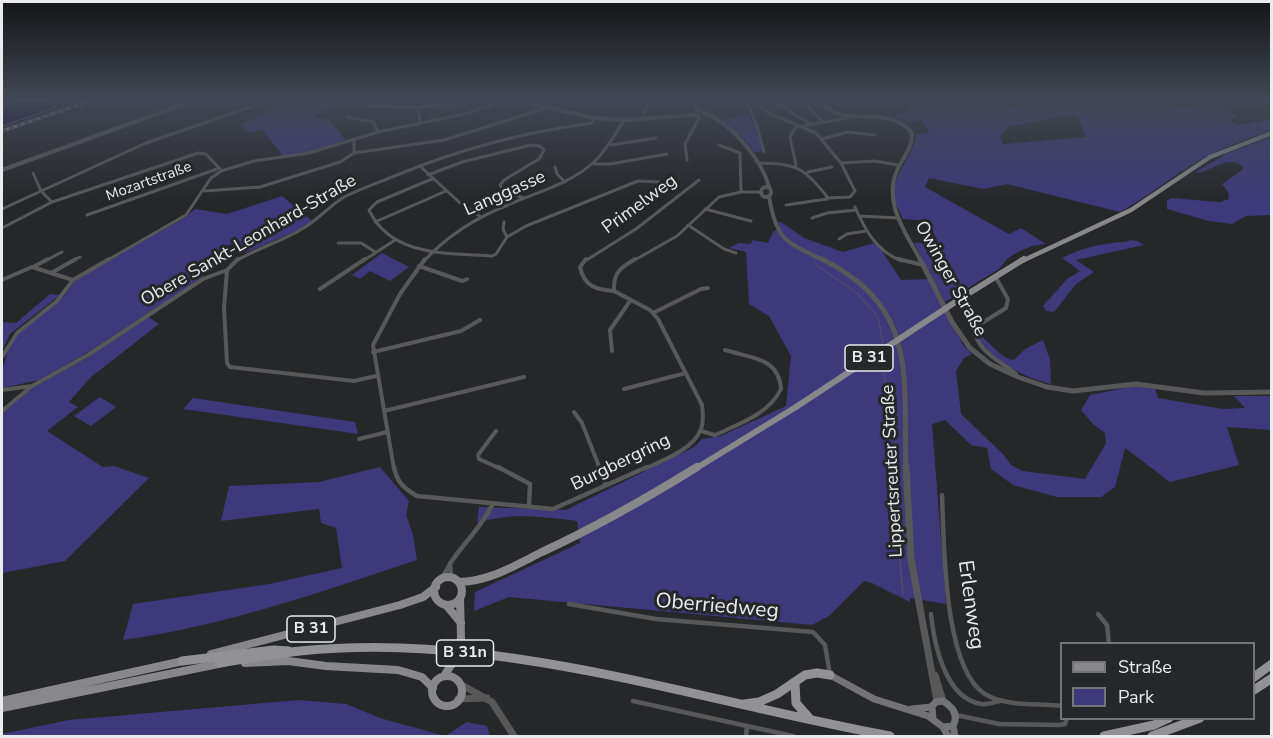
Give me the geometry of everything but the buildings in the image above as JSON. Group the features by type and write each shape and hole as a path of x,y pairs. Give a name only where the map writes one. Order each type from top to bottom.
{"highway":[{"name":"B 31n","path":"183,661 274,650 376,648 481,654 606,674 815,722 890,736"},
{"name":"B 31n","path":"219,663 300,651"},
{"path":"1255,676 1272,664"},
{"name":"B 31n","path":"739,705 759,702 805,675 817,673 830,675"},
{"path":"1255,689 1272,678"},
{"path":"795,682 793,692 796,705 815,722"},
{"path":"1104,736 1154,725 1165,720"},
{"path":"1152,736 1165,734 1196,720"}],"main road":[{"name":"B 31","path":"446,604 484,578 549,550 708,463 995,276 1055,244 1131,210 1210,157 1268,134"},
{"name":"B 31","path":"460,582 484,578"},
{"name":"B 31","path":"2,701 183,661 400,606 423,597 447,579"},
{"path":"433,688 455,659 461,639 460,582 447,579"},
{"path":"436,587 435,599 446,604 461,623"},
{"path":"455,659 460,681 458,699"},
{"name":"B 31","path":"2,708 219,663 288,661 326,666 392,669 422,677 433,688 434,699 438,705 448,706 458,699"},
{"path":"444,676 452,675 460,681"},
{"path":"830,675 874,699 933,719 944,727 948,736"},
{"path":"911,710 937,703 953,708 956,715 953,726 955,736"},
{"path":"933,719 937,703"},
{"path":"944,727 953,726"}],"street":[{"path":"2,170 100,134"},
{"path":"2,209 146,143 171,134"},
{"name":"Mozartstraße","path":"87,215 219,170 254,161 309,153 371,134"},
{"path":"203,191 260,186 340,162 354,153 444,140 462,134"},
{"name":"Obere Sankt-Leonhard-Straße","path":"2,411 32,386 88,355 203,279 227,270 234,262 248,253 303,229 328,208 347,196 421,167 504,140 533,134"},
{"name":"Langgasse","path":"405,282 445,240 481,217 565,182 594,164 610,146 616,134"},
{"path":"687,160 685,144 690,134"},
{"name":"Lippertsreuter Straße","path":"730,134 747,149 761,170 768,191"},
{"name":"Lippertsreuter Straße","path":"732,134 740,140 759,163 768,179 773,222 782,236 795,246 843,270 861,284 885,309 896,331 903,370 909,538 937,703"},
{"path":"759,134 764,152"},
{"path":"791,134 796,165"},
{"path":"786,206 828,198 850,197 855,192 841,163 817,134"},
{"path":"822,139 835,134"},
{"path":"870,134 874,135"},
{"name":"Owinger Straße","path":"912,134 914,140 898,165 891,194 893,206 969,347 988,362 1016,375 1075,392 1134,383 1220,394 1272,392"},
{"path":"610,146 656,138"},
{"path":"354,140 354,153"},
{"path":"428,175 462,162 531,145 540,146 544,150 542,157 504,180 500,185 503,190 524,199"},
{"path":"719,146 740,153 744,162 739,188 741,192"},
{"path":"2,228 52,202 198,153 206,154 219,170 186,215 73,280 63,294 14,333 2,357"},
{"path":"594,164 610,164 667,154"},
{"path":"841,163 875,161 898,165"},
{"path":"759,163 796,165 808,172 828,198"},
{"path":"808,172 832,166"},
{"path":"421,167 446,191 481,217"},
{"name":"Langgasse","path":"555,167 557,174 565,182"},
{"path":"33,173 41,191 52,202"},
{"path":"432,179 377,202 369,210 375,222 395,240 433,252 492,256 496,254 507,237 553,214 638,181 659,182"},
{"name":"Primelweg","path":"614,291 597,290 587,284 580,267 587,258 636,229 699,180"},
{"path":"375,222 446,191"},
{"path":"760,192 762,195 768,191"},
{"path":"725,350 769,364 776,370 782,391 773,405 716,435 701,431 704,418 702,405 666,333 653,313 614,291 613,278 620,268 664,244 719,197 741,192 768,191"},
{"path":"705,208 751,221"},
{"path":"812,218 827,213 855,209 866,231 896,261 924,265"},
{"path":"859,216 900,218"},
{"path":"504,222 503,229 507,237"},
{"path":"688,225 724,249 735,253"},
{"path":"839,239 847,234 866,231"},
{"path":"320,289 395,240"},
{"path":"338,243 361,243 375,252"},
{"path":"2,280 62,252"},
{"path":"50,274 80,257"},
{"path":"419,266 462,281 467,279"},
{"path":"32,267 73,280"},
{"path":"227,270 224,308 227,363 230,367 354,381 376,375"},
{"path":"995,276 1008,299 1006,308 974,328 975,338 997,361 1016,375"},
{"name":"Burgbergring","path":"405,282 373,345 373,352 396,478 408,491 417,496 541,509 562,507 678,451 689,444 701,431"},
{"path":"653,313 693,292 708,288"},
{"path":"612,351 607,339 610,329 630,302"},
{"path":"373,352 461,331 480,320"},
{"path":"624,389 686,374"},
{"path":"384,411 524,377"},
{"name":"Obere Sankt-Leonhard-Straße","path":"2,390 32,386"},
{"path":"574,412 582,423 606,485"},
{"path":"496,431 478,455 479,459 524,479 530,484 529,507"},
{"path":"360,439 387,432"},
{"name":"Erlenweg","path":"942,495 950,598 964,670 972,684 985,694 1002,701"},
{"path":"447,579 450,559 461,545 481,527 492,505"},
{"path":"447,579 450,559"},
{"name":"Oberriedweg","path":"569,604 656,619 813,632 826,645 830,675"},
{"name":"Erlenweg","path":"931,614 935,645 955,684 970,699 980,704 1002,701 1060,706"},
{"path":"1098,615 1107,625 1108,642"},
{"path":"460,681 487,698 500,712 514,736"},
{"path":"458,699 487,698"},
{"path":"633,700 792,736"},
{"path":"956,715 1015,725 1059,725 1065,724 1066,720"},
{"path":"746,736 747,726"}],"green space":[{"path":"266,134 341,134 346,141 308,153 283,156"},
{"path":"739,134 758,134 763,151 755,152"},
{"path":"916,134 1001,134 1003,144 1086,137 1085,134 1260,134 1198,161 1120,212 1007,184 984,189 929,178 925,187 1009,234 1021,228 1046,244 1032,246 1018,252 1007,259 999,269 945,302 914,243 938,242 928,221 903,219 894,196 896,180 915,142"},
{"path":"1271,137 1271,215 1246,216 1232,224 1209,221 1167,209 1167,201 1171,198 1220,202 1229,199 1228,192 1222,184 1243,167 1231,162 1194,173 1226,154"},
{"path":"282,196 312,221 301,229 245,253 231,244 192,268 204,276 90,351 39,380 2,388 2,372 9,346 19,333 63,297 76,280 186,217 195,209 227,214"},
{"path":"778,222 804,238 843,252 874,243 880,248 901,280 930,279 963,345 972,354 964,358 956,371 961,414 1003,454 1011,465 1023,471 1085,479 1106,443 1105,433 1093,424 1081,410 1090,395 1134,386 1155,389 1158,398 1223,409 1245,408 1234,396 1271,396 1271,430 1227,427 1239,465 1170,482 1125,448 1115,487 1101,497 1057,497 1013,485 991,469 987,448 971,445 945,420 932,424 946,604 910,598 910,602 864,581 829,616 812,625 509,597 474,611 475,592 580,543 577,521 515,516 477,523 479,507 566,510 694,447 702,439 721,436 786,406 791,356 769,316 749,304 746,252 729,248 739,243 750,244 753,240 768,243 773,232 779,228"},
{"path":"1130,240 1144,245 1076,260 1094,272 1076,284 1054,312 1046,311 1043,306 1067,279 1080,271 1062,258 1093,247"},
{"path":"382,253 409,267 390,281 370,271 360,279 352,275"},
{"path":"50,294 60,295 10,334 2,351 2,322 16,323"},
{"path":"147,316 159,324 91,377 69,402 78,407 47,431 103,467 114,466 149,478 65,561 2,573 2,413 34,387 87,358"},
{"path":"978,334 999,353 1014,360 1025,349 1043,340 1050,360 1051,384 1031,378 1000,361 983,346 977,337"},
{"path":"100,397 116,407 91,426 74,416"},
{"path":"193,398 355,422 358,434 183,409"},
{"path":"380,467 409,501 406,515 413,535 417,560 235,617 123,640 133,604 269,584 342,568 336,528 321,523 319,509 221,521 229,486 319,482"},
{"path":"299,700 346,704 380,718 445,736 2,736 2,734 69,720"},
{"path":"467,722 487,726 490,736 445,736"}],"waterway":[{"path":"815,264 858,294 878,317 883,345"},
{"path":"884,353 885,389 895,408 896,469"},
{"path":"896,467 897,526 903,594"}]}
